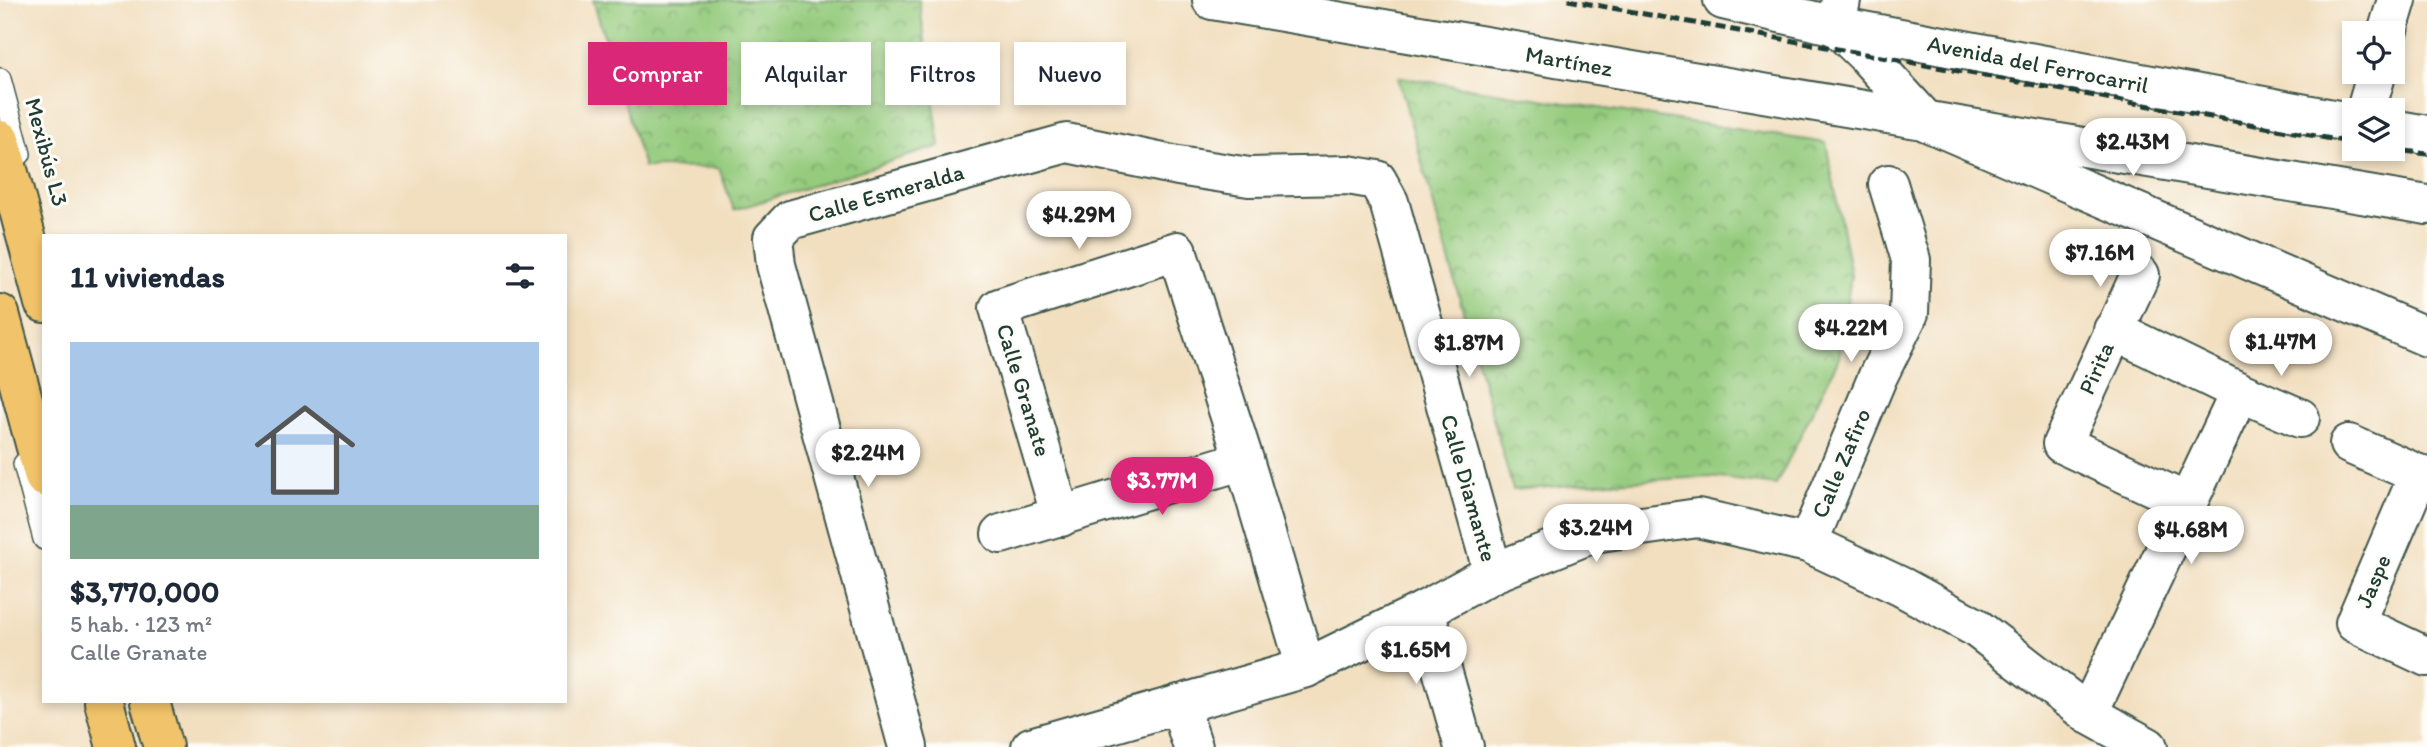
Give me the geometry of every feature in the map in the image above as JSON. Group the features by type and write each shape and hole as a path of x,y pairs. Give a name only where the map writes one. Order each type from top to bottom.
{"main road":[{"path":"0,140 42,296"},
{"path":"0,314 42,470"},
{"path":"104,703 117,747"},
{"path":"150,703 163,747"}],"street":[{"name":"Martínez","path":"1212,0 1927,122"},
{"name":"Avenida del Ferrocarril","path":"1723,0 1838,13 2342,120"},
{"path":"2391,21 2397,0"},
{"path":"1838,13 1865,54 1927,122 2427,337"},
{"path":"1927,122 2427,205"},
{"path":"2405,131 2427,135"},
{"name":"Calle Esmeralda","path":"908,747 776,265 773,238 790,220 1067,143 1178,166 1249,177 1348,175 1377,180 1389,202"},
{"name":"Calle Zafiro","path":"1808,543 1878,376 1909,313 1911,260 1888,184"},
{"name":"Calle Diamante","path":"1389,202 1493,572"},
{"name":"Calle Granate","path":"1061,517 999,308 1177,251 1244,460 1306,668"},
{"path":"2113,330 2140,275"},
{"name":"Pirita","path":"2188,503 2062,444 2113,330 2300,418"},
{"path":"2088,714 2240,392"},
{"path":"2349,444 2423,476"},
{"path":"1002,534 1244,460"},
{"name":"Jaspe","path":"2423,476 2355,623 2427,657"},
{"path":"1031,747 1306,668 1425,610 1493,572 1592,533 1698,518 1808,543 1902,587 1975,627 2088,714 2148,747"},
{"path":"1425,610 1464,747"},
{"path":"1179,705 1192,747"}],"lane":[{"name":"Mexibús L3","path":"0,79 42,234"},
{"path":"0,371 42,530"},
{"path":"88,703 100,747"},
{"path":"169,703 181,747"}],"green space":[{"path":"593,0 919,0 925,42 885,42 885,105 934,105 940,146 734,210 719,168 644,167 625,105 727,105 727,42 606,42"},
{"path":"1398,77 1826,143 1851,275 1839,358 1776,485 1711,477 1513,490"}],"railway":[{"path":"1568,0 2342,141"},
{"path":"2405,151 2427,154"}]}
